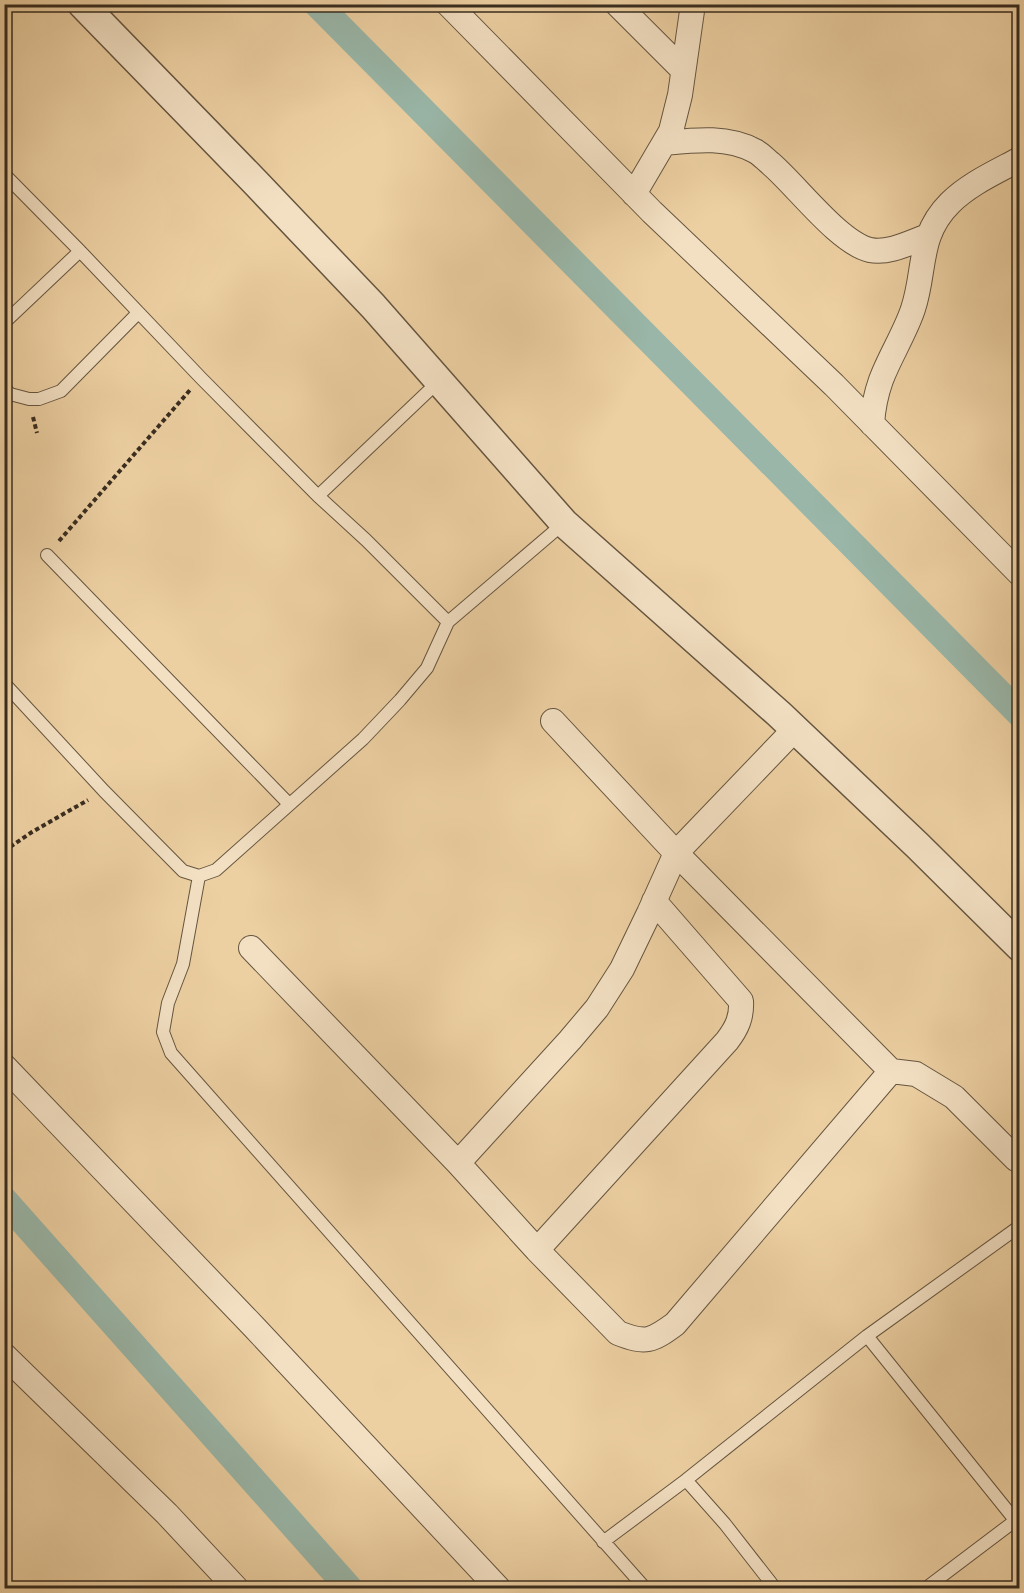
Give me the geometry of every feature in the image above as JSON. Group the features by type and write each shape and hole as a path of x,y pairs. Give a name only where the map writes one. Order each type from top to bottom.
{"street":[{"path":"82,4 373,306 564,523 795,729 1020,947"},
{"path":"448,4 634,194 834,386 1020,574"},
{"path":"617,4 683,70"},
{"path":"634,194 671,130 680,95 693,4"},
{"path":"665,142 729,141 756,151 838,231 854,243 871,250 886,250 928,236"},
{"path":"872,424 881,380 914,307 928,236 938,218 950,202 974,185 1020,159"},
{"path":"553,721 675,853 891,1071 916,1074 954,1097 1016,1159"},
{"path":"458,1163 597,1008 622,969 675,853 795,729"},
{"path":"537,1250 727,1041 736,1029 742,1014 741,1001 654,901"},
{"path":"251,948 618,1333 635,1340 655,1338 675,1324 891,1071"},
{"path":"4,1066 255,1328 498,1588"},
{"path":"4,1355 167,1514 236,1588"}],"lane":[{"path":"4,174 80,250 201,378 448,622"},
{"path":"4,322 80,250"},
{"path":"6,393 39,399 61,391 138,313"},
{"path":"318,496 439,381"},
{"path":"4,683 104,791 183,871 199,876 216,870 363,739 427,668 448,622 564,523"},
{"path":"47,555 289,804"},
{"path":"199,876 183,964 168,1003 164,1032 171,1053 645,1588"},
{"path":"603,1542 686,1480 867,1336 1020,1226"},
{"path":"867,1336 1017,1518 926,1588"},
{"path":"686,1480 725,1524 775,1588"}],"path":[{"path":"47,555 201,378"},
{"path":"4,851 32,832 104,791"}],"waterway":[{"path":"317,4 1020,714"},
{"path":"4,1200 349,1588"}]}
